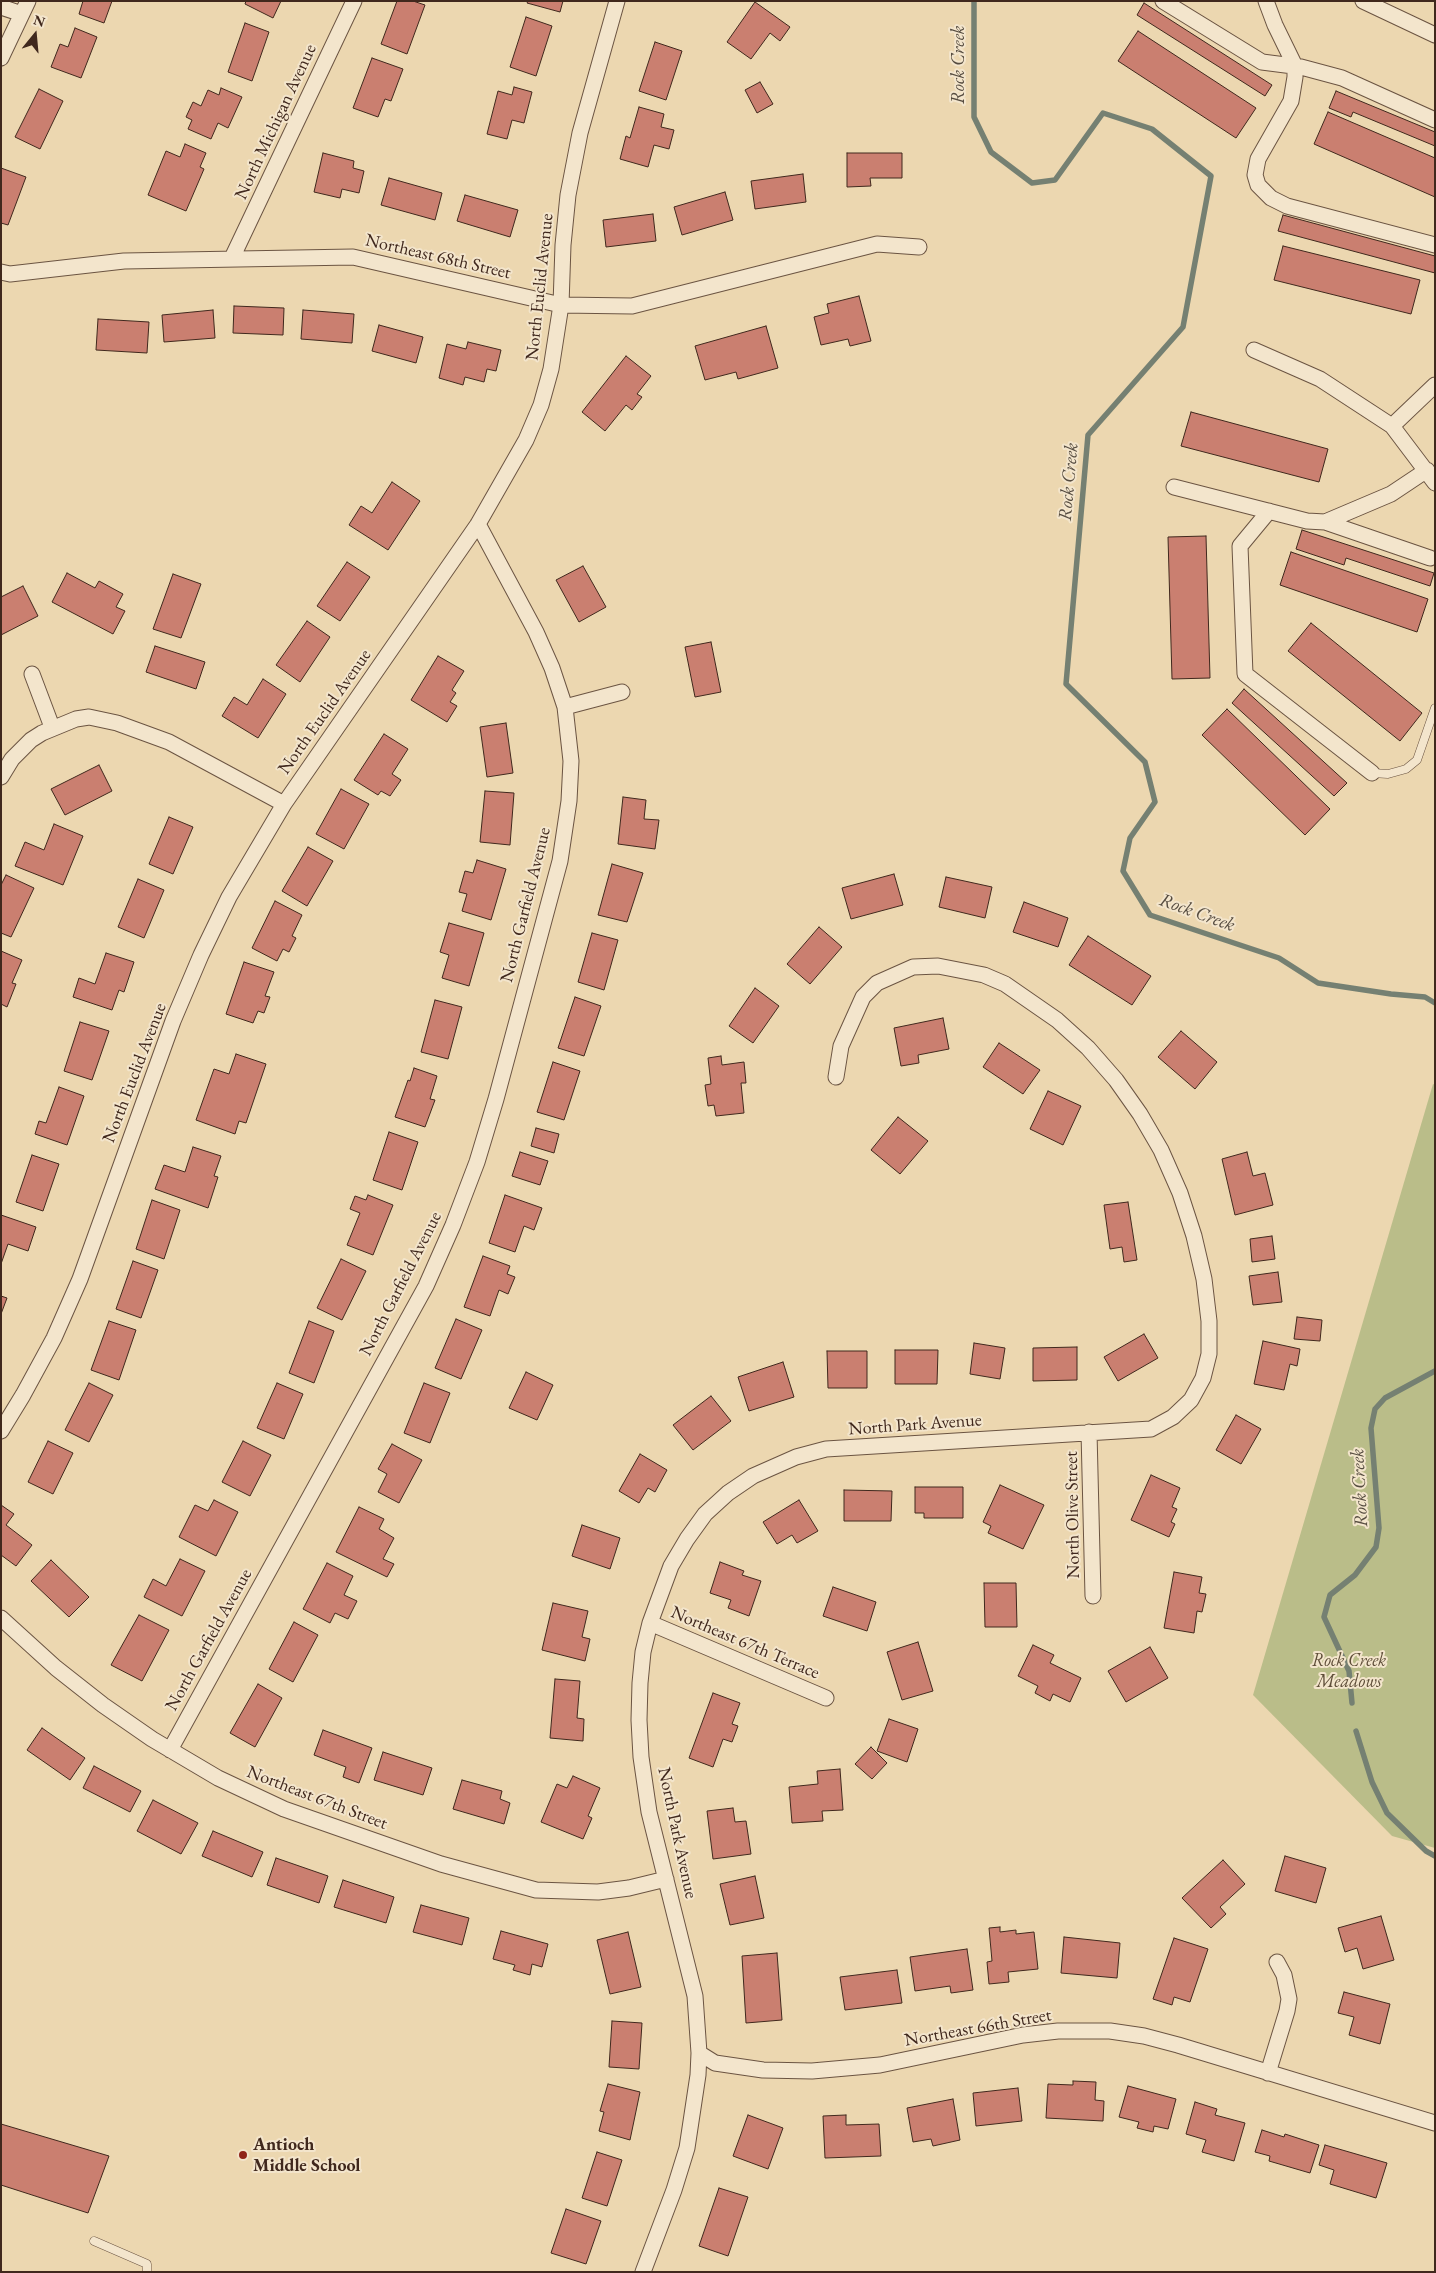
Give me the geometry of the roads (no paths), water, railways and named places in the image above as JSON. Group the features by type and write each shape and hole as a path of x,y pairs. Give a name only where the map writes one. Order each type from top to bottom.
{"street":[{"name":"North Michigan Avenue","path":"232,258 354,1"},
{"name":"North Euclid Avenue","path":"1,1431 24,1395 54,1338 80,1279 170,1030 201,955 229,897 284,804 478,524 526,440 541,405 552,369 561,305 563,245 573,168 580,133 617,1"},
{"path":"1163,1 1262,62 1295,66 1342,78 1435,120"},
{"path":"1266,1 1275,25 1295,66 1295,78 1291,101 1258,159 1255,175 1258,185 1271,198 1287,206 1435,245"},
{"path":"1363,1 1435,36"},
{"path":"1,7 25,8 1,58"},
{"name":"Northeast 68th Street","path":"1,272 10,274 124,261 353,257 561,305 632,306 877,244 919,247"},
{"path":"1254,350 1320,379 1392,426 1435,483"},
{"path":"1392,426 1435,385"},
{"path":"1325,522 1391,494 1427,470"},
{"path":"1174,487 1307,521 1325,522 1430,558"},
{"path":"1269,511 1240,546 1245,674 1372,773"},
{"name":"North Garfield Avenue","path":"170,1750 426,1286 454,1225 477,1162 493,1108 560,861 569,802 571,761 564,707 552,668 536,632 478,524"},
{"path":"32,674 52,727"},
{"path":"564,707 622,692"},
{"path":"1,777 12,759 31,740 52,727 89,717 143,731 169,742 284,804"},
{"name":"North Park Avenue","path":"643,2272 674,2190 687,2148 695,2104 699,2053 695,1996 650,1812 641,1757 640,1683 643,1652 650,1623 671,1566 687,1539 705,1514 728,1493 747,1480 781,1462 826,1449 1150,1429 1172,1417 1191,1400 1198,1389 1207,1366 1209,1354 1209,1321 1204,1279 1194,1236 1180,1193 1161,1150 1116,1080 1088,1048 1057,1020 1005,984 984,974 938,966 913,967 877,983 863,997 841,1046 836,1077"},
{"name":"North Olive Street","path":"1090,1432 1093,1596"},
{"name":"Northeast 67th Street","path":"1,1618 56,1668 103,1705 170,1750 218,1778 284,1809 442,1864 536,1890 598,1892 629,1888 666,1879"},
{"name":"Northeast 67th Terrace","path":"650,1623 826,1698"},
{"path":"1268,2073 1289,1999 1284,1975 1277,1962"},
{"name":"Northeast 66th Street","path":"699,2053 714,2063 763,2070 812,2071 880,2065 1023,2035 1058,2031 1110,2031 1144,2036 1178,2045 1435,2123"}],"lane":[{"path":"1372,773 1388,774 1406,769 1417,760 1435,708"},
{"path":"94,2241 147,2264 147,2272"}],"waterway":[{"name":"Rock Creek","path":"974,1 974,117 991,152 1032,183 1055,180 1103,113 1152,129 1211,176 1183,327 1088,435 1066,684 1145,762 1155,802 1130,838 1123,871 1150,915 1279,958 1318,983 1425,997 1435,1003"},
{"name":"Rock Creek","path":"1352,1703 1349,1671 1324,1617 1330,1595 1355,1575 1376,1547 1379,1528 1371,1428 1375,1409 1385,1398 1435,1371"},
{"name":"Rock Creek","path":"1356,1731 1372,1782 1387,1813 1426,1851 1435,1856"}],"place":[{"name":"Antioch Middle School","path":"243,2155"}],"park label":[{"name":"Rock Creek Meadows","path":"1349,1671"}]}
